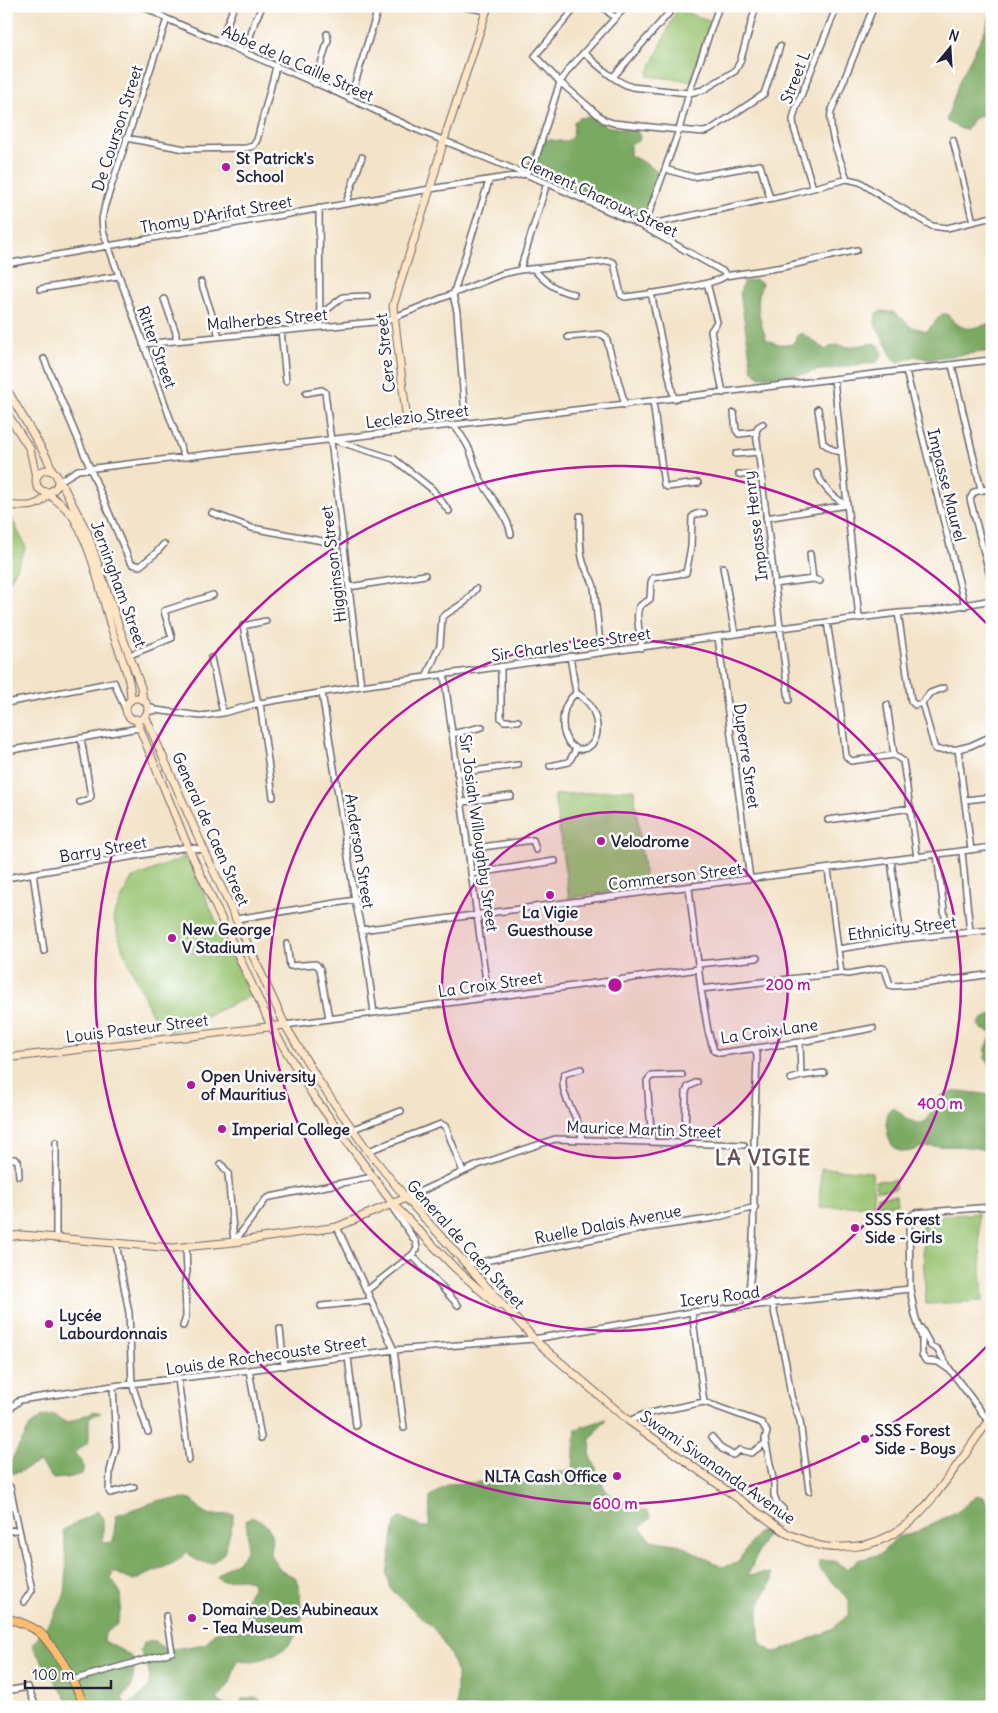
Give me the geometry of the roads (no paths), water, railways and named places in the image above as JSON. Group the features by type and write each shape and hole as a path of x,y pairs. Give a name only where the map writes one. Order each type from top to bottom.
{"main road":[{"path":"6,1618 29,1626 39,1632 51,1645 72,1680 84,1707"}],"street":[{"name":"Abbe de la Caille Street","path":"143,6 166,20 444,140"},
{"path":"220,42 234,6"},
{"path":"350,99 380,6"},
{"path":"460,6 488,9"},
{"path":"577,6 536,54 536,58 560,82 604,120 613,123 704,132 710,130 764,94 780,46"},
{"path":"602,6 615,18"},
{"path":"526,174 536,158 560,82 569,69 626,6"},
{"path":"613,77 675,6"},
{"path":"642,226 649,213 679,130 689,93 719,6"},
{"path":"584,53 625,85 689,93 703,90 735,71 740,62 756,6"},
{"name":"Street L","path":"813,188 794,128 793,119 837,6"},
{"path":"847,179 830,120 874,6"},
{"path":"245,53 255,21 262,7"},
{"name":"Cere Street","path":"408,430 393,317 396,290 488,9"},
{"name":"De Courson Street","path":"107,246 103,230 104,212 126,138 166,20"},
{"path":"315,84 328,40 327,34"},
{"path":"126,138 185,149 246,148 253,146 257,140 276,68"},
{"name":"Clement Charoux Street","path":"444,140 547,183 642,226 724,272 725,276"},
{"path":"953,140 973,222"},
{"path":"346,204 362,157"},
{"path":"665,169 693,177 760,165 770,198"},
{"name":"Thomy D'Arifat Street","path":"6,264 430,188 489,181 526,174"},
{"path":"642,226 847,179 860,182 932,226 947,228 992,217"},
{"path":"465,416 457,312 453,295 489,181"},
{"path":"520,270 547,183"},
{"path":"319,208 320,327"},
{"name":"Ritter Street","path":"107,246 184,457"},
{"path":"674,399 651,294 707,283 723,279 725,276 783,267 857,250"},
{"name":"Malherbes Street","path":"143,344 385,320 453,295 502,274 520,270 610,261 614,263 621,295 625,298 651,294"},
{"path":"534,269 541,278 559,290 574,294"},
{"path":"40,289 118,276"},
{"path":"201,282 219,336"},
{"path":"707,283 717,322 711,331 723,393"},
{"path":"320,314 341,298 367,296"},
{"path":"164,299 176,333 176,340"},
{"path":"281,330 286,381"},
{"path":"568,337 601,334 606,337 624,405"},
{"path":"44,359 129,560 132,564 140,566 164,544"},
{"name":"Leclezio Street","path":"58,482 78,470 90,468 990,360 992,366"},
{"path":"952,365 981,489"},
{"name":"Impasse Maurel","path":"906,370 965,606"},
{"path":"834,380 859,618"},
{"path":"6,388 57,477 58,482 55,489 48,493 45,499 34,504 26,507 6,505"},
{"name":"Higginson Street","path":"306,393 322,390 325,392 361,686"},
{"path":"654,401 664,485 667,487 698,483"},
{"path":"818,409 823,443 833,450 842,452"},
{"path":"6,412 30,450 36,477 35,483 40,491 40,496 34,504"},
{"path":"734,413 737,432 741,434 756,432 758,427 763,424"},
{"path":"454,425 470,451 473,464 481,480 506,516 511,534"},
{"name":"Impasse Henry","path":"756,432 789,700"},
{"path":"331,439 394,459 432,488 449,511"},
{"path":"736,454 759,452"},
{"path":"36,477 44,470 53,472"},
{"path":"817,473 824,487 839,501 847,505"},
{"path":"738,474 761,477"},
{"name":"Jerningham Street","path":"58,482 63,486 88,532 141,687 145,708"},
{"path":"992,488 974,492 970,499 992,583"},
{"path":"38,489 48,493"},
{"name":"Jerningham Street","path":"48,493 71,513 78,525 128,676 131,700"},
{"path":"766,518 847,505"},
{"path":"212,513 252,528 344,546"},
{"path":"642,648 637,614 638,608 650,598 651,582 654,578 686,573 691,547 692,517 696,514 704,513"},
{"path":"580,516 582,558 584,566 592,578 594,587 601,652"},
{"path":"810,554 813,579"},
{"path":"724,567 735,634"},
{"path":"349,587 425,575"},
{"path":"774,584 813,579 820,580"},
{"path":"426,677 440,645 442,617 444,614 460,606 476,589"},
{"path":"130,655 172,638 164,611 213,595"},
{"name":"Sir Charles Lees Street","path":"145,708 194,716 223,713 259,703 361,686 718,636 898,613 931,611 992,600"},
{"path":"898,613 911,700 915,705 922,703 930,692 944,688"},
{"path":"266,621 243,626 259,703 274,797"},
{"path":"827,622 846,756 849,760 895,755 901,758 912,808 918,857"},
{"name":"Duperre Street","path":"718,636 750,879"},
{"path":"570,656 576,693 584,698 594,710 598,731 593,744 582,749 576,749 566,740 563,731 566,705 576,693"},
{"path":"211,658 223,713"},
{"path":"500,666 502,718 504,722 518,722"},
{"name":"Sir Josiah Willoughby Street","path":"444,674 488,996"},
{"path":"6,703 114,682 126,711 130,717 135,719"},
{"name":"Anderson Street","path":"322,692 374,1013"},
{"path":"126,711 126,707 135,698 145,708 128,730"},
{"path":"922,703 935,749 958,749 992,736"},
{"path":"887,705 895,755"},
{"name":"General de Caen Street","path":"145,708 204,850 285,1025 320,1083 368,1151 406,1198 525,1329"},
{"name":"General de Caen Street","path":"135,719 160,775 188,847 271,1026 312,1094 392,1204 455,1268 525,1329"},
{"path":"452,734 482,727"},
{"path":"6,752 139,728"},
{"path":"80,802 89,800 91,796 81,738"},
{"path":"550,766 569,762 576,749"},
{"path":"958,749 970,850"},
{"path":"457,773 518,765"},
{"path":"462,802 511,796"},
{"path":"965,800 992,797"},
{"path":"828,820 912,808"},
{"path":"468,849 533,840 536,850"},
{"name":"Barry Street","path":"6,878 188,847 204,850"},
{"name":"Commerson Street","path":"361,930 992,847"},
{"path":"962,852 970,932"},
{"path":"937,855 947,934"},
{"path":"891,860 901,939"},
{"path":"472,874 555,861"},
{"path":"828,869 841,973"},
{"path":"33,874 44,951"},
{"name":"La Croix Lane","path":"689,888 701,988 714,1051 720,1053 800,1042 873,1028"},
{"path":"236,919 356,900"},
{"name":"Ethnicity Street","path":"838,948 901,939 992,930"},
{"path":"287,944 290,966 316,964 320,969 329,1018"},
{"name":"La Croix Street","path":"285,1025 756,958"},
{"path":"701,988 885,969 890,985 894,986 923,984 992,974"},
{"name":"Louis Pasteur Street","path":"6,1058 285,1025"},
{"path":"800,1042 801,1076"},
{"path":"747,1305 751,1281 755,1207 757,1057 756,1051 752,1048"},
{"path":"581,1069 567,1072 563,1078 566,1100 578,1124 582,1139"},
{"path":"791,1079 824,1074"},
{"path":"652,1142 647,1081 652,1076 682,1075"},
{"path":"685,1144 686,1092 688,1087 697,1082"},
{"path":"353,1129 401,1111"},
{"path":"368,1151 441,1124 445,1126 463,1172"},
{"name":"Maurice Martin Street","path":"406,1198 463,1172 555,1139 744,1145"},
{"path":"56,1142 56,1239"},
{"path":"6,1160 15,1159 18,1161 20,1176"},
{"path":"221,1164 228,1173 234,1242"},
{"path":"234,1242 266,1199 270,1197 373,1178"},
{"path":"6,1237 22,1235 173,1248 186,1247 337,1227 406,1198"},
{"path":"366,1291 412,1256 417,1249 416,1242 392,1204"},
{"name":"Ruelle Dalais Avenue","path":"466,1265 647,1228 715,1218 755,1207"},
{"path":"951,1371 938,1362 928,1362 922,1355 922,1338 910,1289 908,1221 911,1215 992,1207"},
{"path":"337,1227 394,1350 404,1428"},
{"path":"116,1243 128,1313 132,1384 148,1432"},
{"path":"184,1326 186,1317 186,1247"},
{"path":"412,1256 458,1305"},
{"name":"Icery Road","path":"534,1339 692,1312 772,1302 910,1289"},
{"path":"321,1306 370,1301"},
{"path":"772,1302 791,1396 800,1421 809,1491"},
{"path":"692,1312 704,1402"},
{"path":"918,1323 931,1346"},
{"path":"280,1329 284,1366"},
{"name":"Swami Sivananda Avenue","path":"525,1329 534,1339 629,1421 788,1534 832,1548 856,1547 876,1542 892,1536 908,1524 940,1488 990,1420"},
{"name":"Louis de Rochecouste Street","path":"6,1412 20,1400 113,1386 178,1380 394,1350 534,1339"},
{"path":"922,1350 926,1346 937,1349 951,1371 990,1420"},
{"path":"933,1362 938,1357 938,1353"},
{"path":"348,1357 356,1426"},
{"path":"249,1370 260,1438"},
{"path":"178,1380 189,1460"},
{"path":"113,1386 116,1447 110,1471 109,1491 110,1493 134,1487"},
{"path":"629,1421 645,1414 704,1402 762,1423 767,1432 765,1440 774,1484 774,1495 783,1509"},
{"path":"712,1437 722,1449 733,1455 740,1450 751,1453 766,1443"},
{"path":"10,1487 32,1590 24,1602"},
{"path":"6,1532 18,1529"},
{"path":"72,1680 172,1652 166,1616"},
{"path":"6,1691 28,1687 36,1707"}],"place":[{"name":"St Patrick's School","path":"226,167"},
{"name":"Velodrome","path":"601,841"},
{"name":"La Vigie Guesthouse","path":"550,895"},
{"name":"New George V Stadium","path":"172,938"},
{"name":"Open University of Mauritius","path":"191,1085"},
{"name":"Imperial College","path":"222,1129"},
{"name":"SSS Forest Side - Girls","path":"855,1228"},
{"name":"Lycée Labourdonnais","path":"49,1324"},
{"name":"SSS Forest Side - Boys","path":"865,1439"},
{"name":"NLTA Cash Office","path":"617,1476"},
{"name":"Domaine Des Aubineaux - Tea Museum","path":"192,1618"}],"district":[{"name":"LA VIGIE","path":"763,1157"}]}
